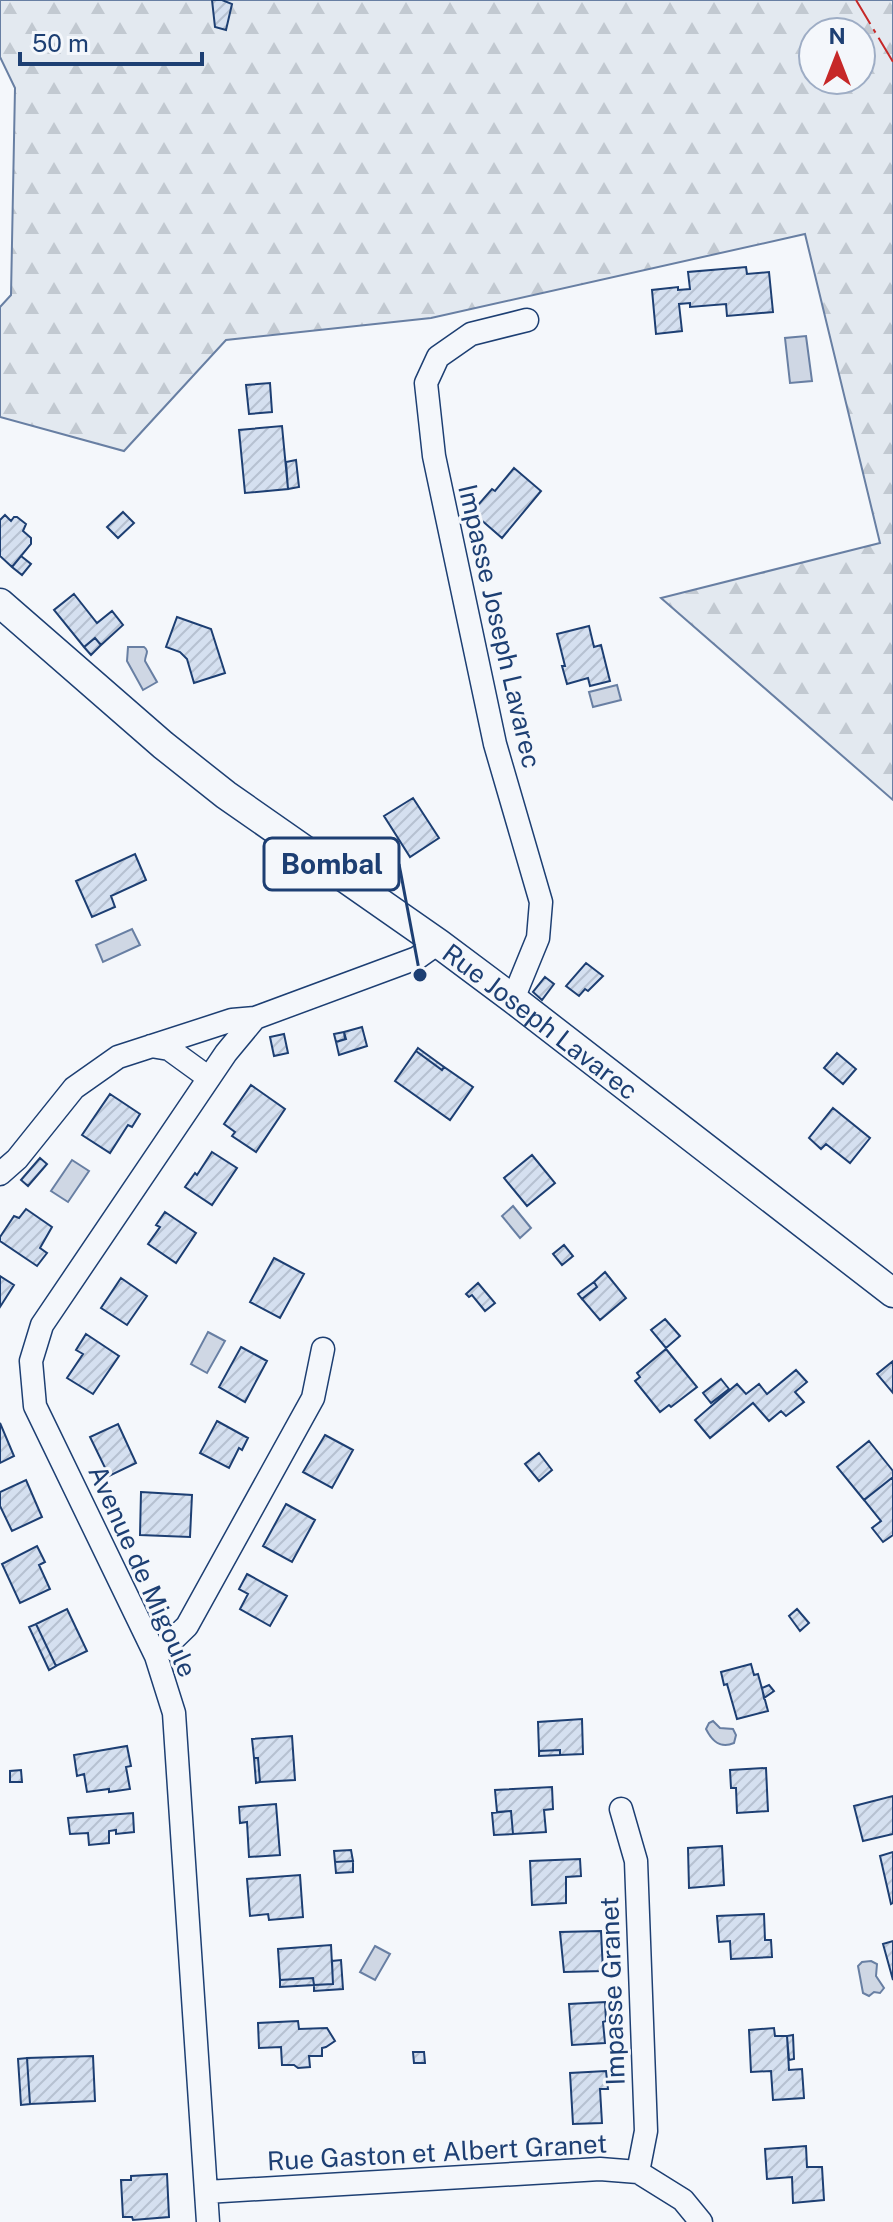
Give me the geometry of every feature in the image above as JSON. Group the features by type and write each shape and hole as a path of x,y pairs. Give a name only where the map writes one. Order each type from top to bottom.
{"street":[{"name":"Impasse Joseph Lavarec","path":"513,999 538,938 541,902 495,744 434,456 426,383 438,357 471,334 527,320"},
{"name":"Rue Joseph Lavarec","path":"0,603 163,745 226,795 438,943 893,1293"},
{"path":"0,1174 17,1159 74,1088 118,1057 232,1020 255,1018 417,958 438,943"},
{"name":"Avenue de Migoule","path":"208,2222 174,1713 156,1656 35,1406 31,1361 42,1325 226,1053 255,1018"},
{"path":"151,1046 169,1049 209,1078"},
{"path":"156,1656 187,1626 313,1398 323,1349"},
{"name":"Impasse Granet","path":"621,1809 636,1861 646,2131 638,2172"},
{"name":"Rue Gaston et Albert Granet","path":"206,2192 600,2169 638,2172 683,2200 701,2222"}],"green space":[{"path":"0,0 893,0 893,800 661,598 880,543 805,234 431,318 226,340 124,451 0,417 0,307 11,295 15,88 0,57"}],"shaded area":[{"path":"806,336 812,381 790,383 785,338"},
{"path":"128,647 144,647 147,650 145,661 157,682 143,690 127,661"},
{"path":"617,685 621,700 593,707 589,692"},
{"path":"132,929 140,945 103,962 96,945"},
{"path":"72,1160 89,1171 68,1202 51,1191"},
{"path":"513,1206 531,1228 520,1238 502,1216"},
{"path":"208,1332 225,1341 207,1373 191,1364"},
{"path":"713,1721 720,1728 733,1729 736,1735 734,1743 725,1745 714,1740 706,1729"},
{"path":"375,1946 390,1954 375,1980 360,1972"},
{"path":"871,1961 877,1964 876,1976 884,1988 880,1993 874,1992 869,1996 863,1993 858,1966"}],"building":[{"path":"212,0 232,4 226,30 215,27"},
{"path":"746,267 747,274 769,272 773,312 727,316 726,304 690,307 690,303 679,304 682,331 656,334 652,290 690,289 688,272"},
{"path":"270,383 272,412 249,414 246,385"},
{"path":"282,426 288,489 245,493 239,430"},
{"path":"296,460 299,487 288,489 286,462"},
{"path":"514,468 541,491 502,538 472,512"},
{"path":"123,512 134,523 118,538 107,527"},
{"path":"5,515 11,521 17,517 26,524 23,531 31,538 31,544 12,567 0,556 0,520"},
{"path":"21,556 31,564 22,575 12,567"},
{"path":"74,594 97,623 112,611 123,625 101,645 95,638 84,647 54,610"},
{"path":"177,617 211,629 225,673 194,683 187,659 180,652 166,647"},
{"path":"589,626 594,647 601,645 610,681 590,686 588,678 567,684 557,634"},
{"path":"95,638 101,645 91,655 84,647"},
{"path":"413,798 439,838 410,857 384,816"},
{"path":"135,854 146,880 111,896 115,907 92,917 76,881"},
{"path":"586,963 603,976 579,996 566,986"},
{"path":"545,977 554,984 542,1000 533,992"},
{"path":"362,1027 367,1046 339,1055 336,1042 346,1039 344,1032"},
{"path":"344,1032 345,1039 336,1042 334,1034"},
{"path":"284,1034 288,1053 274,1056 270,1037"},
{"path":"418,1048 444,1067 442,1070 416,1051"},
{"path":"416,1051 473,1087 450,1120 395,1081"},
{"path":"837,1053 856,1069 843,1084 824,1068"},
{"path":"251,1085 285,1109 256,1152 232,1136 235,1132 224,1124"},
{"path":"110,1094 140,1114 132,1127 128,1125 110,1153 82,1135"},
{"path":"833,1108 870,1138 850,1163 826,1144 821,1149 809,1138"},
{"path":"212,1152 237,1168 212,1205 185,1187"},
{"path":"532,1155 555,1183 527,1206 504,1178"},
{"path":"40,1158 47,1164 28,1186 21,1180"},
{"path":"26,1209 52,1227 40,1248 47,1253 37,1266 0,1241 14,1216 19,1218"},
{"path":"165,1212 196,1233 176,1263 148,1244 160,1227 156,1225"},
{"path":"564,1245 573,1256 562,1265 553,1254"},
{"path":"274,1258 304,1274 280,1318 250,1302"},
{"path":"605,1272 626,1298 600,1320 582,1299 597,1287 594,1282"},
{"path":"0,1276 14,1285 0,1307"},
{"path":"121,1278 147,1296 127,1325 101,1308"},
{"path":"594,1282 597,1287 582,1299 578,1294"},
{"path":"478,1283 495,1303 485,1311 472,1295 469,1297 466,1294"},
{"path":"665,1319 680,1336 666,1348 651,1330"},
{"path":"86,1334 119,1356 93,1394 67,1378 83,1354 76,1350"},
{"path":"241,1347 267,1361 245,1402 219,1387"},
{"path":"666,1349 697,1387 660,1412 635,1381 640,1377 637,1373"},
{"path":"893,1361 893,1393 877,1374"},
{"path":"796,1370 807,1382 795,1392 804,1402 786,1416 781,1411 769,1421 753,1403 710,1438 695,1420 737,1384 746,1394 759,1384 767,1394"},
{"path":"721,1379 729,1389 711,1403 703,1393"},
{"path":"217,1421 248,1438 229,1468 200,1453"},
{"path":"0,1423 14,1456 0,1463"},
{"path":"118,1424 136,1463 109,1476 90,1437"},
{"path":"325,1435 353,1450 332,1488 303,1472"},
{"path":"869,1441 893,1471 893,1477 864,1500 837,1467"},
{"path":"539,1453 552,1470 539,1481 525,1464"},
{"path":"893,1477 893,1535 883,1542 872,1528 881,1521 864,1500"},
{"path":"26,1480 42,1517 12,1531 0,1506 0,1492"},
{"path":"141,1492 192,1495 190,1537 140,1535"},
{"path":"286,1504 315,1520 292,1562 263,1546"},
{"path":"37,1546 45,1562 39,1565 50,1589 20,1603 2,1564"},
{"path":"247,1574 287,1596 270,1626 240,1609 248,1594 239,1589"},
{"path":"67,1609 87,1651 56,1666 36,1624"},
{"path":"797,1609 809,1623 800,1631 789,1616"},
{"path":"36,1624 56,1666 49,1670 29,1627"},
{"path":"751,1664 754,1675 758,1674 768,1711 737,1719 721,1672"},
{"path":"769,1685 774,1691 764,1698 762,1688"},
{"path":"582,1719 583,1754 560,1755 560,1750 539,1751 538,1722"},
{"path":"292,1736 295,1780 260,1782 258,1758 254,1758 252,1739"},
{"path":"127,1746 131,1766 126,1767 130,1789 87,1792 84,1774 77,1776 74,1755"},
{"path":"560,1750 560,1755 539,1756 539,1751"},
{"path":"254,1758 258,1758 260,1782 256,1783"},
{"path":"766,1768 768,1811 737,1813 736,1788 731,1788 730,1770"},
{"path":"21,1770 22,1782 10,1782 10,1771"},
{"path":"552,1787 553,1809 544,1810 546,1832 513,1834 511,1811 497,1812 495,1790"},
{"path":"893,1796 893,1834 863,1841 854,1806"},
{"path":"276,1804 280,1855 249,1857 247,1822 240,1823 239,1807"},
{"path":"511,1811 513,1834 494,1835 492,1813"},
{"path":"133,1813 134,1832 116,1834 116,1830 109,1831 109,1843 89,1845 88,1833 70,1834 68,1818"},
{"path":"722,1846 724,1885 689,1888 688,1848"},
{"path":"351,1850 353,1861 335,1862 334,1851"},
{"path":"893,1852 893,1903 891,1904 880,1856"},
{"path":"580,1859 581,1876 566,1877 566,1903 532,1905 530,1861"},
{"path":"353,1861 353,1872 336,1873 335,1862"},
{"path":"300,1875 303,1917 269,1920 268,1914 250,1916 247,1879"},
{"path":"764,1914 765,1940 771,1940 772,1957 731,1959 730,1941 719,1942 717,1916"},
{"path":"601,1931 603,1971 564,1972 560,1932"},
{"path":"893,1941 893,1980 883,1944"},
{"path":"331,1945 333,1984 314,1985 313,1978 280,1980 278,1949"},
{"path":"341,1960 343,1989 314,1991 314,1985 333,1984 332,1961"},
{"path":"313,1978 314,1985 280,1987 280,1980"},
{"path":"605,2002 605,2043 572,2045 569,2004"},
{"path":"298,2021 299,2029 327,2028 335,2041 322,2048 322,2056 309,2056 310,2067 282,2065 281,2047 259,2048 258,2023"},
{"path":"774,2028 775,2036 787,2036 789,2070 802,2069 804,2098 773,2100 771,2071 751,2072 749,2030"},
{"path":"793,2035 794,2059 789,2060 787,2036"},
{"path":"413,2052 424,2052 425,2063 414,2063"},
{"path":"93,2056 95,2101 30,2104 27,2058"},
{"path":"27,2058 30,2104 21,2105 18,2059"},
{"path":"606,2071 608,2089 600,2089 602,2123 573,2124 570,2073"},
{"path":"806,2146 807,2167 822,2167 824,2200 793,2203 792,2177 767,2179 765,2149"},
{"path":"167,2174 169,2217 133,2220 132,2217 123,2217 121,2180 131,2180 131,2176"}],"power":[{"path":"856,0 893,62"}],"place":[{"name":"Bombal","path":"420,975"}]}
